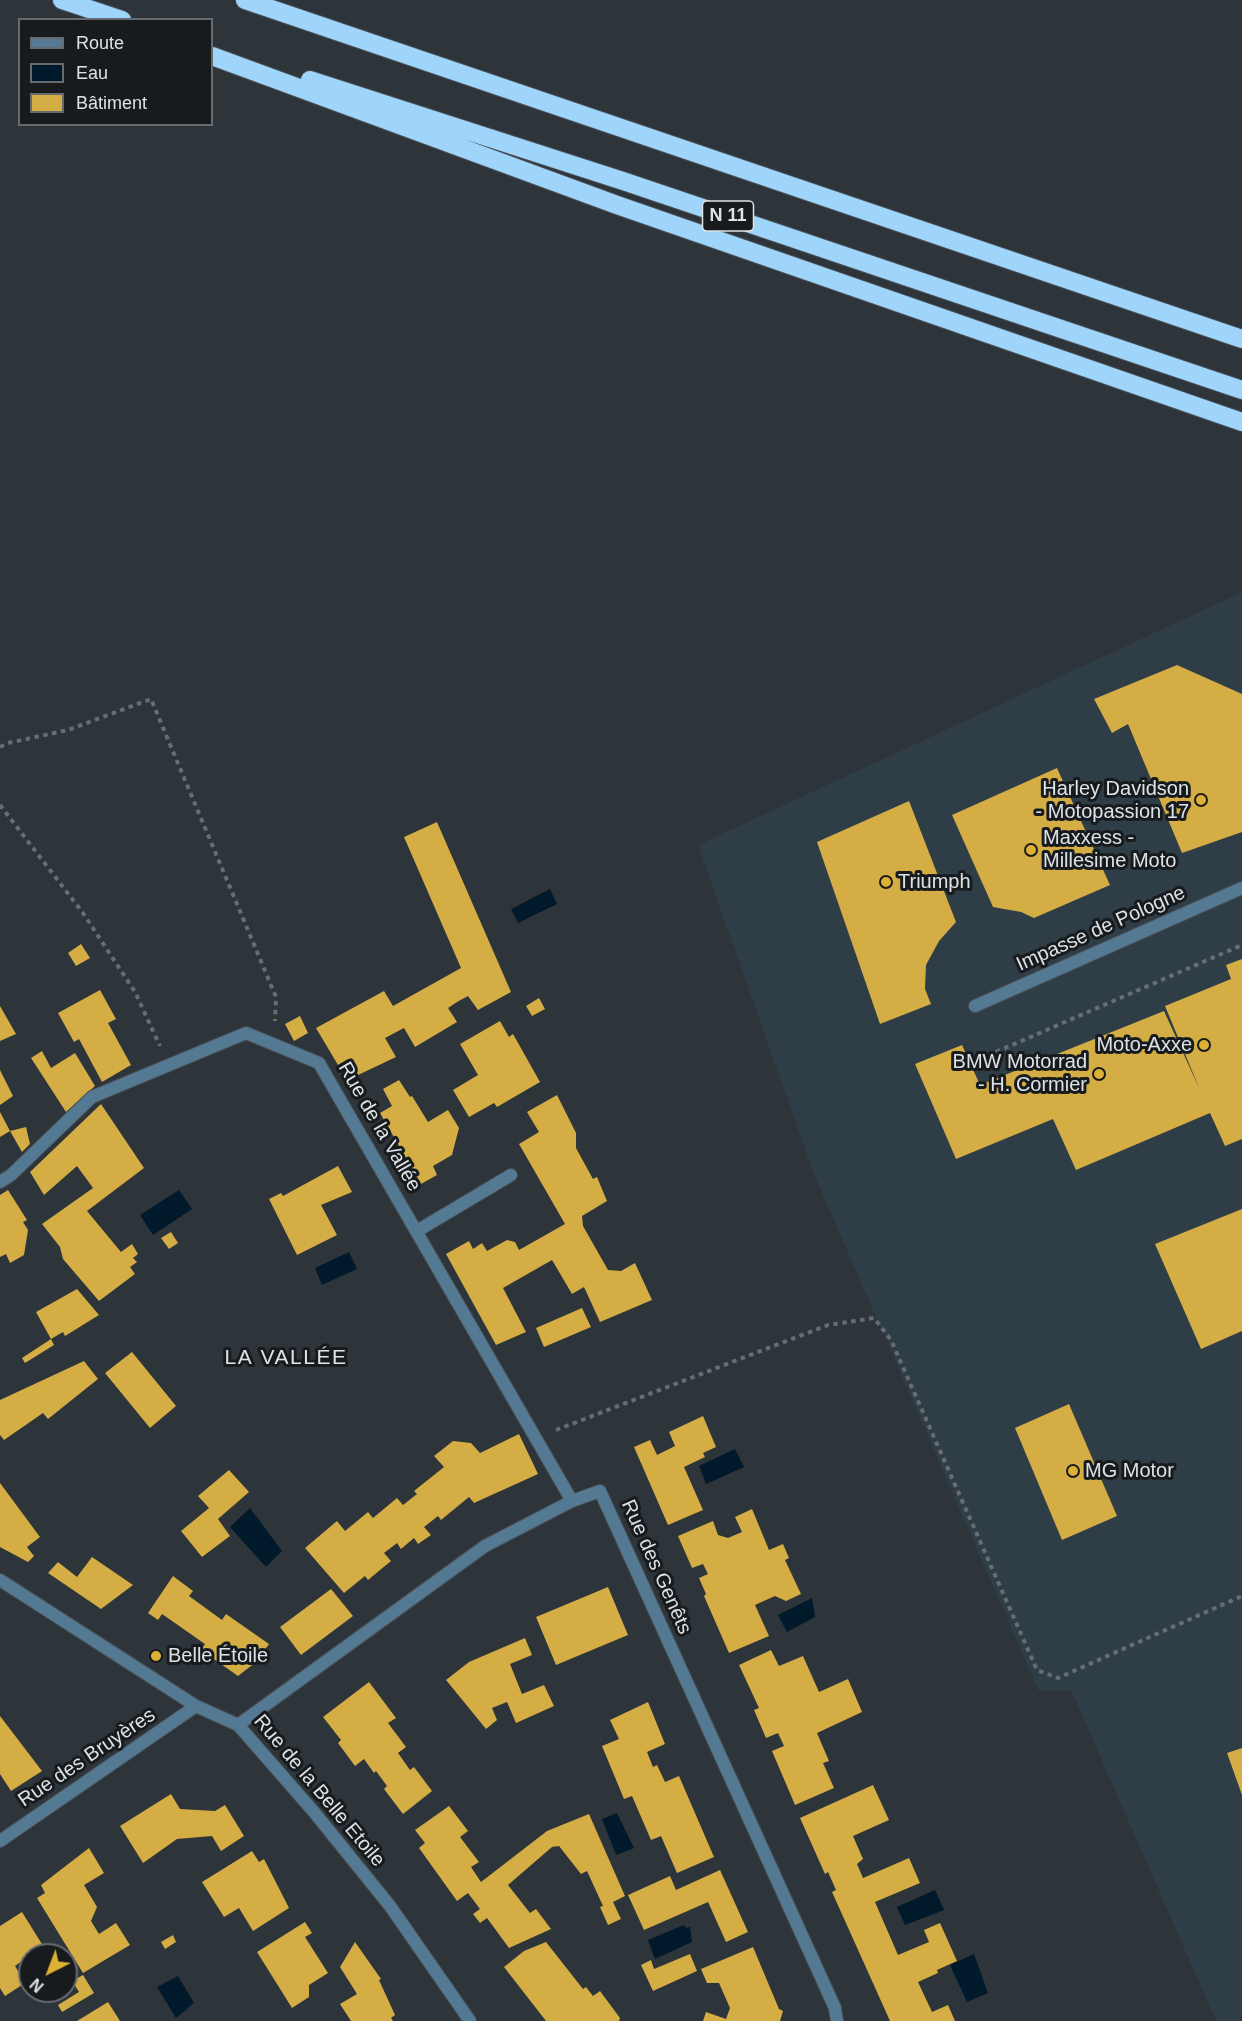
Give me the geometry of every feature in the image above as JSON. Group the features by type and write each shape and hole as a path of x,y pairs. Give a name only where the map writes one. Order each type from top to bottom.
{"highway":[{"path":"60,0 106,18"},
{"path":"60,0 116,18"},
{"name":"N 11","path":"245,0 1242,339"},
{"name":"N 11","path":"213,48 623,181 1242,390"},
{"path":"213,56 617,205 1242,422"}],"street":[{"name":"Impasse de Pologne","path":"975,1006 1242,888"},
{"name":"Rue de la Vallée","path":"0,1182 11,1175 92,1097 246,1033 319,1063 572,1501"},
{"path":"417,1232 511,1175"},
{"name":"Rue des Genêts","path":"238,1725 485,1546 572,1501 600,1491 835,2008 837,2021"},
{"name":"Rue de la Belle Etoile","path":"0,1580 196,1706 238,1725 314,1812 390,1906 470,2021"},
{"name":"Rue des Bruyères","path":"0,1841 196,1706"}],"path":[{"path":"0,747 8,743 68,730 150,699 276,997 273,1044"},
{"path":"0,805 83,913 135,992 169,1065"},
{"path":"996,1052 1242,945"},
{"path":"535,1438 828,1325 873,1318 891,1340 1037,1670 1058,1678 1242,1596"}],"shaded area":[{"path":"1242,592 1242,2021 1216,2021 1071,1690 1038,1690 813,1172 698,845"}],"water":[{"path":"550,889 557,904 518,923 511,909"},
{"path":"179,1190 192,1209 153,1235 140,1215"},
{"path":"349,1252 357,1269 322,1285 315,1268"},
{"path":"735,1449 744,1467 706,1484 699,1466"},
{"path":"250,1508 282,1551 266,1567 230,1527"},
{"path":"812,1598 815,1617 787,1632 778,1615"},
{"path":"617,1813 634,1848 616,1855 602,1819"},
{"path":"935,1890 944,1910 905,1925 897,1907"},
{"path":"684,1925 686,1928 690,1927 692,1942 655,1959 648,1940"},
{"path":"974,1954 988,1993 967,2002 950,1965"},
{"path":"178,1976 194,2003 176,2018 157,1987"}],"building":[{"path":"1177,665 1242,694 1242,832 1182,853 1128,724 1112,733 1094,699"},
{"name":"Maxxess - Millesime Moto","path":"1057,768 1110,885 1034,918 1021,912 993,907 952,815"},
{"name":"Triumph","path":"909,801 956,922 939,941 926,965 925,989 931,1004 880,1024 817,842"},
{"path":"437,822 511,992 478,1010 468,996 457,1002 448,1008 457,1022 415,1047 404,1028 385,1038 396,1057 358,1075 348,1059 338,1065 316,1028 384,991 393,1006 461,968 404,837"},
{"path":"81,944 90,958 76,966 68,953"},
{"name":"BMW Motorrad - H. Cormier","path":"1242,959 1242,1139 1225,1146 1210,1113 1076,1170 1053,1119 956,1159 915,1064 962,1045 980,1085 1164,1011 1200,1090 1165,1006 1231,979 1226,965"},
{"path":"100,990 116,1019 108,1023 131,1065 102,1082 79,1039 74,1042 58,1013"},
{"path":"539,998 545,1009 532,1016 526,1006"},
{"path":"0,1006 16,1034 0,1041"},
{"path":"300,1016 308,1033 294,1041 285,1024"},
{"path":"500,1021 509,1037 513,1034 540,1082 497,1107 494,1103 469,1117 453,1090 478,1075 460,1044"},
{"path":"42,1051 51,1068 75,1053 95,1086 66,1112 31,1058"},
{"path":"0,1070 13,1096 0,1105"},
{"path":"399,1080 428,1122 448,1110 459,1128 452,1155 433,1166 437,1175 421,1184 380,1113 392,1106 383,1089"},
{"path":"557,1095 576,1133 576,1148 593,1179 597,1177 607,1201 582,1216 583,1226 608,1270 621,1271 635,1263 652,1300 600,1322 584,1287 572,1294 552,1260 503,1288 526,1332 496,1345 446,1254 469,1241 473,1249 482,1243 487,1251 507,1240 515,1242 519,1250 565,1224 519,1144 539,1132 527,1112"},
{"path":"101,1104 144,1168 87,1211 121,1252 132,1244 138,1254 133,1258 137,1262 130,1267 135,1274 99,1301 63,1259 60,1247 42,1224 93,1188 77,1166 44,1195 30,1172"},
{"path":"0,1112 10,1131 0,1137"},
{"path":"26,1127 30,1144 22,1152 10,1131"},
{"path":"338,1166 352,1192 321,1205 337,1235 297,1255 269,1199 281,1193 283,1196"},
{"path":"8,1190 27,1220 23,1222 28,1230 24,1255 10,1263 6,1254 0,1257 0,1195"},
{"path":"1242,1209 1242,1331 1201,1349 1155,1244"},
{"path":"171,1232 178,1243 169,1249 161,1238"},
{"path":"77,1289 99,1315 65,1336 63,1332 51,1339 36,1312"},
{"path":"582,1308 591,1327 544,1347 536,1328"},
{"path":"51,1339 54,1345 25,1363 22,1358"},
{"path":"132,1352 176,1406 150,1428 105,1373"},
{"path":"84,1361 98,1379 48,1419 43,1413 4,1440 0,1435 0,1400"},
{"path":"1069,1404 1117,1516 1062,1540 1015,1428"},
{"path":"703,1416 716,1447 703,1453 705,1457 684,1467 703,1510 668,1525 634,1447 650,1440 657,1455 675,1446 669,1432"},
{"path":"519,1434 538,1474 474,1503 469,1497 441,1520 438,1516 424,1527 431,1535 418,1544 414,1538 401,1549 397,1543 384,1553 391,1561 368,1580 365,1576 344,1593 305,1548 337,1521 345,1531 368,1512 373,1518 397,1498 403,1505 417,1494 414,1491 444,1467 434,1456 453,1441 471,1443 480,1453"},
{"path":"229,1470 249,1492 218,1519 230,1536 202,1557 181,1531 209,1508 198,1496"},
{"path":"0,1483 40,1537 27,1547 34,1556 28,1562 0,1547"},
{"path":"752,1509 769,1550 783,1544 789,1558 785,1560 801,1594 786,1601 775,1596 755,1605 769,1636 729,1653 704,1596 706,1594 699,1578 708,1574 703,1564 692,1568 678,1536 713,1521 718,1535 728,1538 742,1532 735,1517"},
{"path":"92,1557 133,1585 101,1609 48,1573 58,1562 77,1577"},
{"path":"173,1576 193,1591 189,1596 222,1620 226,1614 269,1644 256,1662 238,1676 201,1650 205,1644 162,1614 158,1620 148,1613"},
{"path":"608,1587 628,1635 556,1665 536,1617"},
{"path":"331,1589 353,1616 301,1655 280,1627"},
{"path":"525,1638 532,1655 510,1664 522,1694 544,1685 554,1706 516,1723 507,1702 492,1708 497,1720 486,1729 446,1680 469,1662"},
{"path":"771,1650 779,1666 803,1656 819,1692 848,1679 862,1712 817,1733 829,1761 823,1763 834,1788 795,1805 772,1751 784,1746 778,1733 766,1738 754,1710 759,1708 739,1665"},
{"path":"369,1682 396,1718 388,1723 406,1747 398,1753 410,1770 414,1767 432,1791 403,1814 384,1789 387,1786 376,1771 374,1773 364,1759 355,1766 338,1743 341,1740 323,1717"},
{"path":"648,1702 665,1744 647,1752 653,1767 657,1765 665,1782 679,1776 714,1857 677,1873 661,1836 651,1840 632,1796 624,1799 602,1746 619,1739 610,1720"},
{"path":"0,1716 42,1771 11,1791 0,1774"},
{"path":"1242,1748 1242,1795 1227,1753"},
{"path":"873,1785 889,1820 853,1836 863,1859 857,1864 863,1878 909,1858 920,1883 875,1902 898,1955 929,1942 924,1930 940,1923 957,1961 918,1982 932,2012 948,2005 955,2021 890,2021 832,1892 836,1890 828,1872 825,1874 800,1818"},
{"path":"171,1794 180,1809 215,1811 225,1805 244,1836 221,1851 212,1836 177,1839 143,1863 120,1826"},
{"path":"449,1806 468,1831 460,1837 479,1862 471,1867 481,1882 547,1831 589,1814 625,1896 613,1902 621,1919 608,1925 600,1907 603,1906 587,1871 581,1874 559,1846 552,1847 508,1885 530,1913 536,1909 551,1929 509,1948 487,1918 480,1923 473,1914 480,1909 468,1893 457,1901 419,1848 425,1843 415,1830"},
{"path":"89,1848 104,1873 84,1885 97,1907 91,1921 99,1934 116,1923 130,1945 83,1973 78,1965 78,1943 65,1943 37,1898 45,1893 41,1885"},
{"path":"252,1851 259,1862 264,1859 289,1908 253,1931 239,1908 224,1917 202,1882"},
{"path":"720,1870 748,1932 726,1942 708,1902 644,1930 628,1895 670,1876 676,1890"},
{"path":"22,1912 41,1943 18,1943 18,1964 15,1966 18,1971 18,1988 5,1996 0,1988 0,1926"},
{"path":"305,1922 312,1933 305,1937 328,1973 309,1985 309,1997 292,2008 257,1952"},
{"path":"173,1935 176,1942 165,1949 161,1942"},
{"path":"355,1942 381,1979 379,1980 395,2015 391,2018 393,2021 351,2021 340,2004 357,1994 340,1967"},
{"path":"546,1942 583,1989 586,1987 593,1996 600,1991 620,2018 619,2021 546,2021 504,1967 524,1951"},
{"path":"753,1947 779,2009 783,2011 780,2021 703,2021 706,2012 726,2019 730,2008 719,1983 707,1983 701,1969"},
{"path":"690,1954 697,1971 653,1991 641,1965 651,1960 654,1969"},
{"path":"83,1975 94,1993 78,2002 79,1992 78,1978"},
{"path":"108,2002 120,2021 77,2021"},
{"path":"61,2003 77,2003 62,2012 58,2005"}],"place":[{"name":"Harley Davidson - Motopassion 17","path":"1201,800"},
{"name":"Maxxess - Millesime Moto","path":"1031,850"},
{"name":"Triumph","path":"886,882"},
{"name":"Moto-Axxe","path":"1204,1045"},
{"name":"BMW Motorrad - H. Cormier","path":"1099,1074"},
{"name":"MG Motor","path":"1073,1471"},
{"name":"Belle Étoile","path":"156,1656"}],"district":[{"name":"LA VALLÉE","path":"286,1358"}]}
